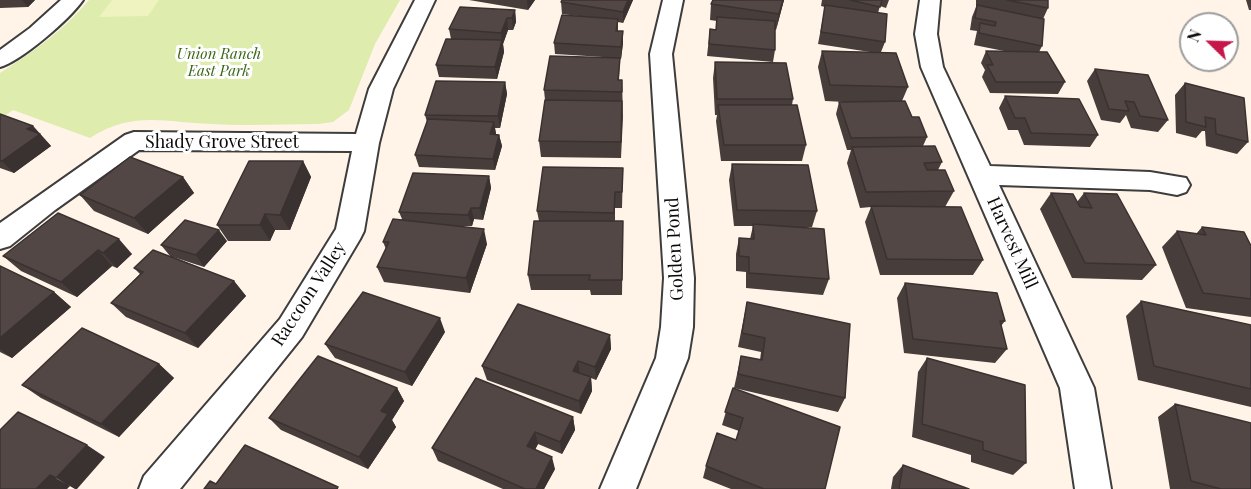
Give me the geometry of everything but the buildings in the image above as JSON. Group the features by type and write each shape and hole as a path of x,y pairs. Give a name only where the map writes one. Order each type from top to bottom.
{"street":[{"path":"0,60 38,33 73,0"},
{"name":"Raccoon Valley","path":"158,489 291,328 350,231 366,143 381,89 425,0"},
{"name":"Golden Pond","path":"618,489 672,358 677,327 679,278 661,54 673,0"},
{"name":"Harvest Mill","path":"930,0 924,25 932,67 1077,387 1094,489"},
{"name":"Shady Grove Street","path":"0,238 54,196 134,141 366,143"},
{"path":"981,175 1150,181 1177,185"}],"green space":[{"name":"Union Ranch East Park","path":"89,0 400,0 375,44 349,110 333,122 238,125 150,120 121,124 90,138 13,110 0,119 0,73 69,22"},
{"path":"112,0 159,0 148,16 99,17"}]}
